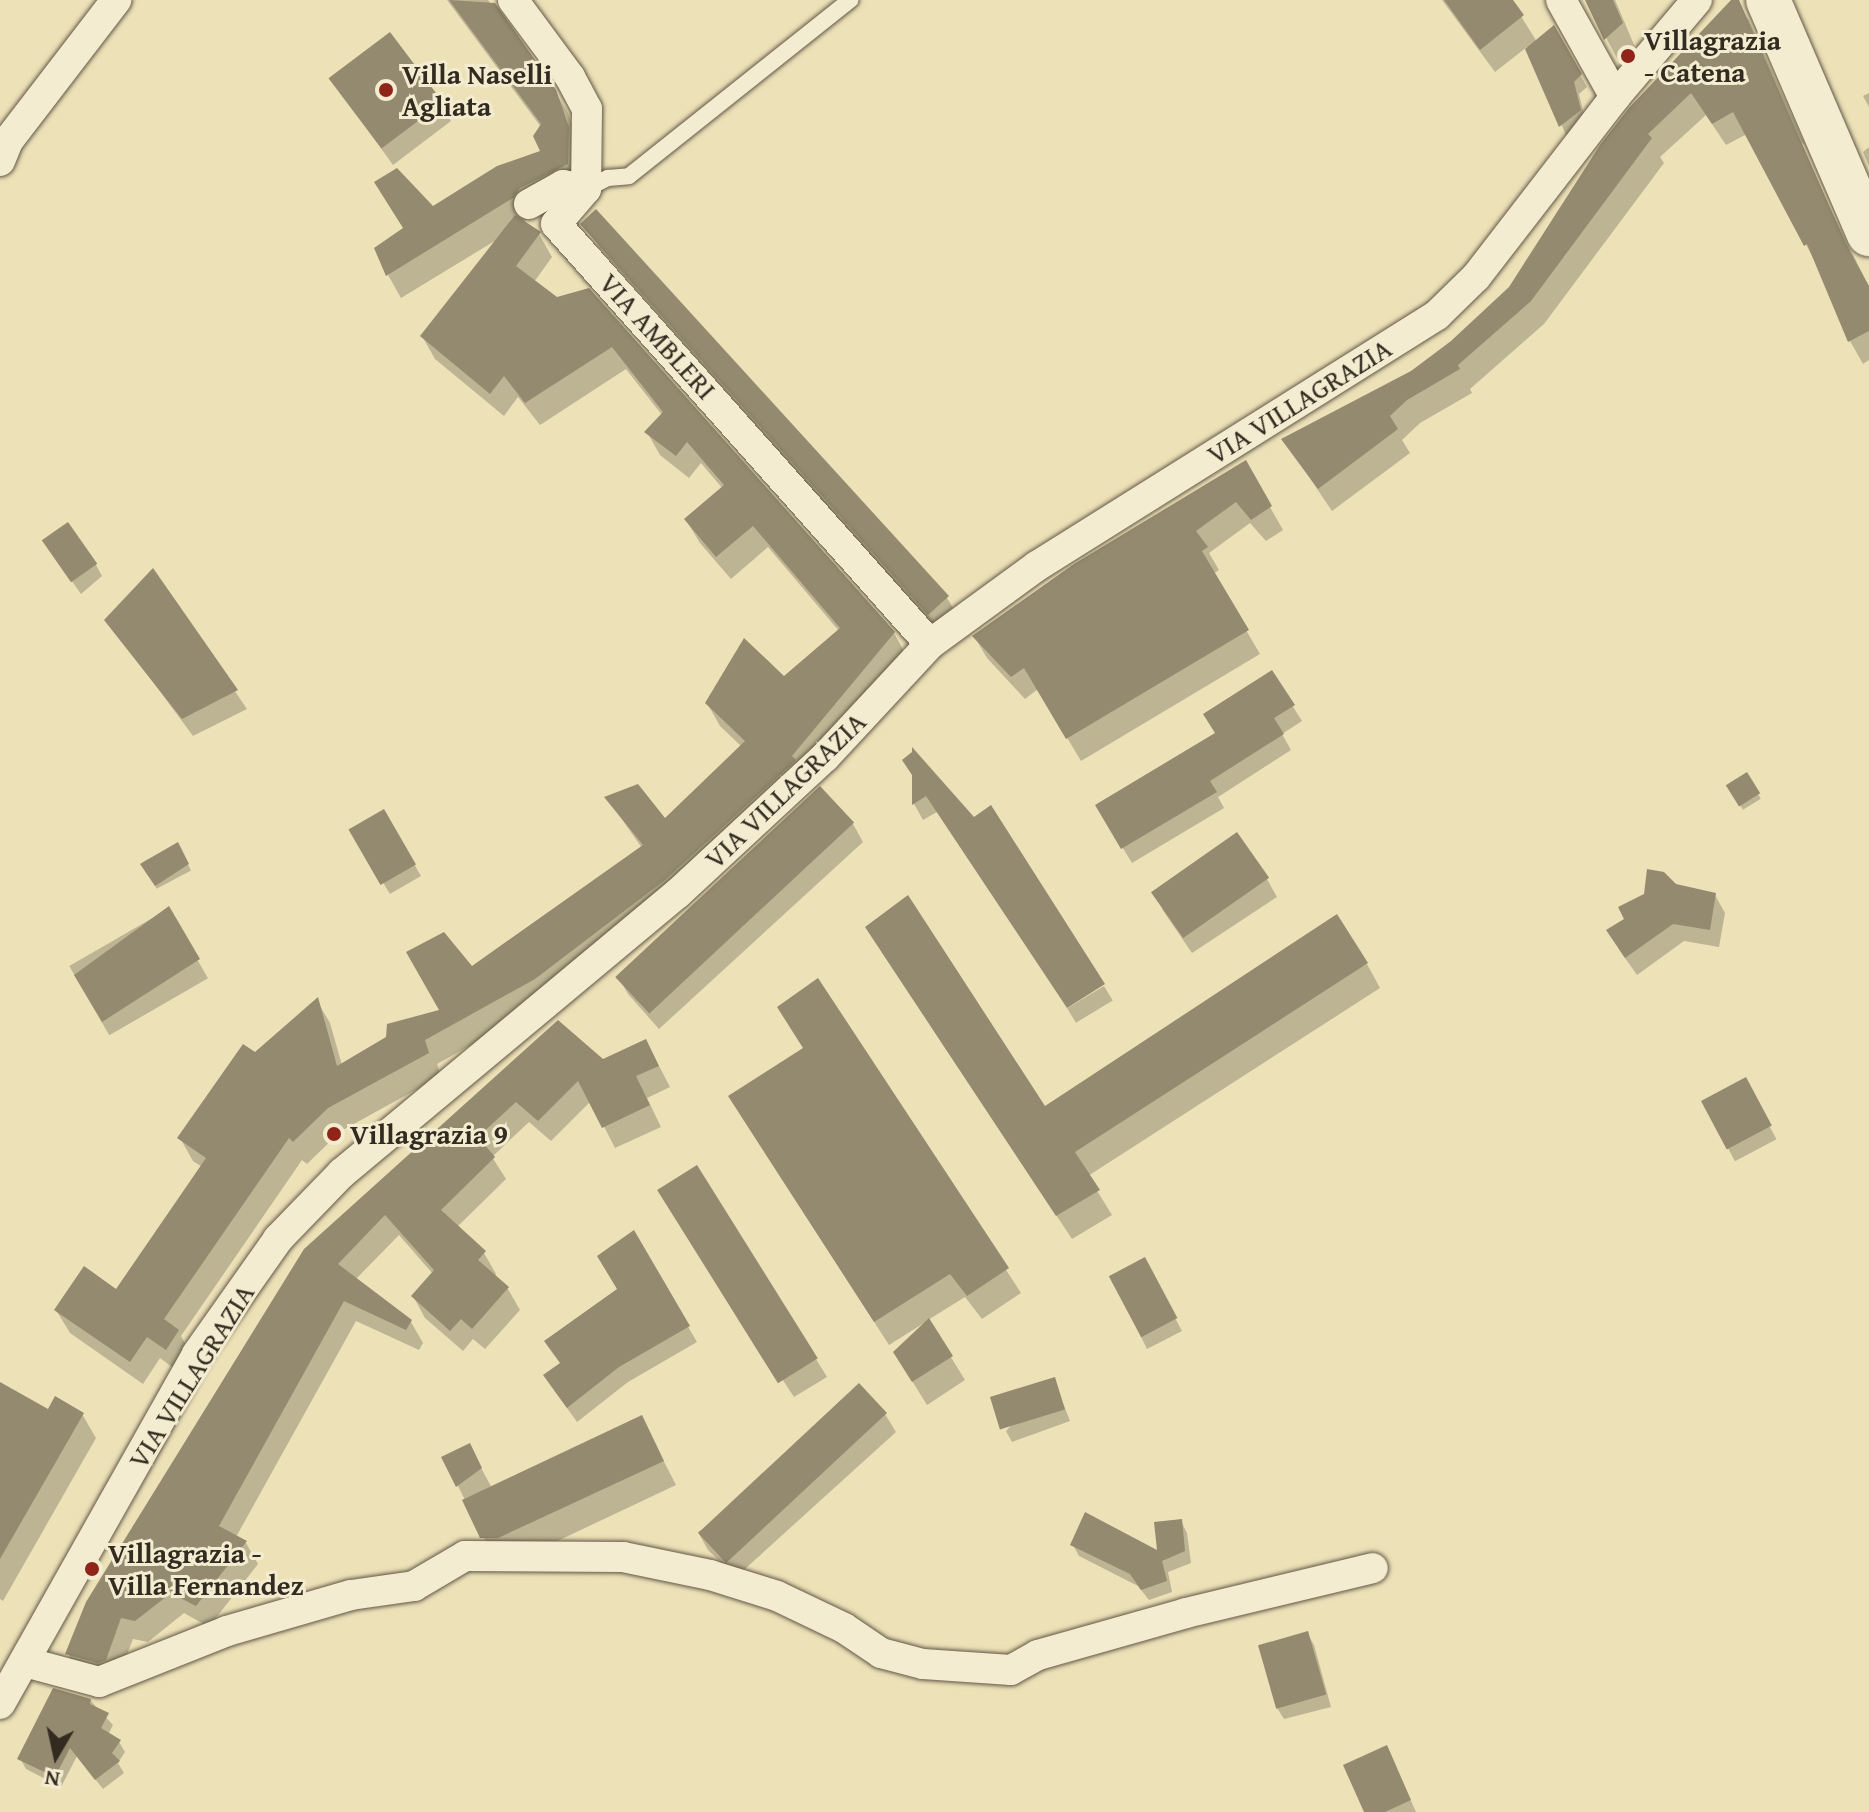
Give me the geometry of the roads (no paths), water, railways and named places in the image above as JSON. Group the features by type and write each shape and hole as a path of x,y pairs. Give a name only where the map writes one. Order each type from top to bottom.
{"main road":[{"path":"1768,0 1869,234"}],"street":[{"path":"0,161 8,141 116,0"},
{"path":"513,0 570,77 587,109 586,189 563,185 529,204"},
{"path":"1561,0 1615,97"},
{"name":"VIA VILLAGRAZIA","path":"0,1704 197,1354 278,1239 342,1173 677,894 825,757 930,644 1037,566 1437,315 1476,277 1615,97 1697,0"},
{"name":"VIA AMBLERI","path":"586,189 556,224 930,644"},
{"path":"25,1662 99,1682 227,1631 351,1595 414,1586 465,1556 623,1557 710,1575 777,1596 844,1628 881,1653 923,1664 1011,1670 1038,1655 1186,1613 1373,1568"}],"lane":[{"path":"586,189 608,178 629,176 850,0"}],"place":[{"name":"Villagrazia - Catena","path":"1628,56"},
{"name":"Villa Naselli Agliata","path":"386,90"},
{"name":"Villagrazia 9","path":"334,1134"},
{"name":"Villagrazia - Villa Fernandez","path":"92,1569"}]}
